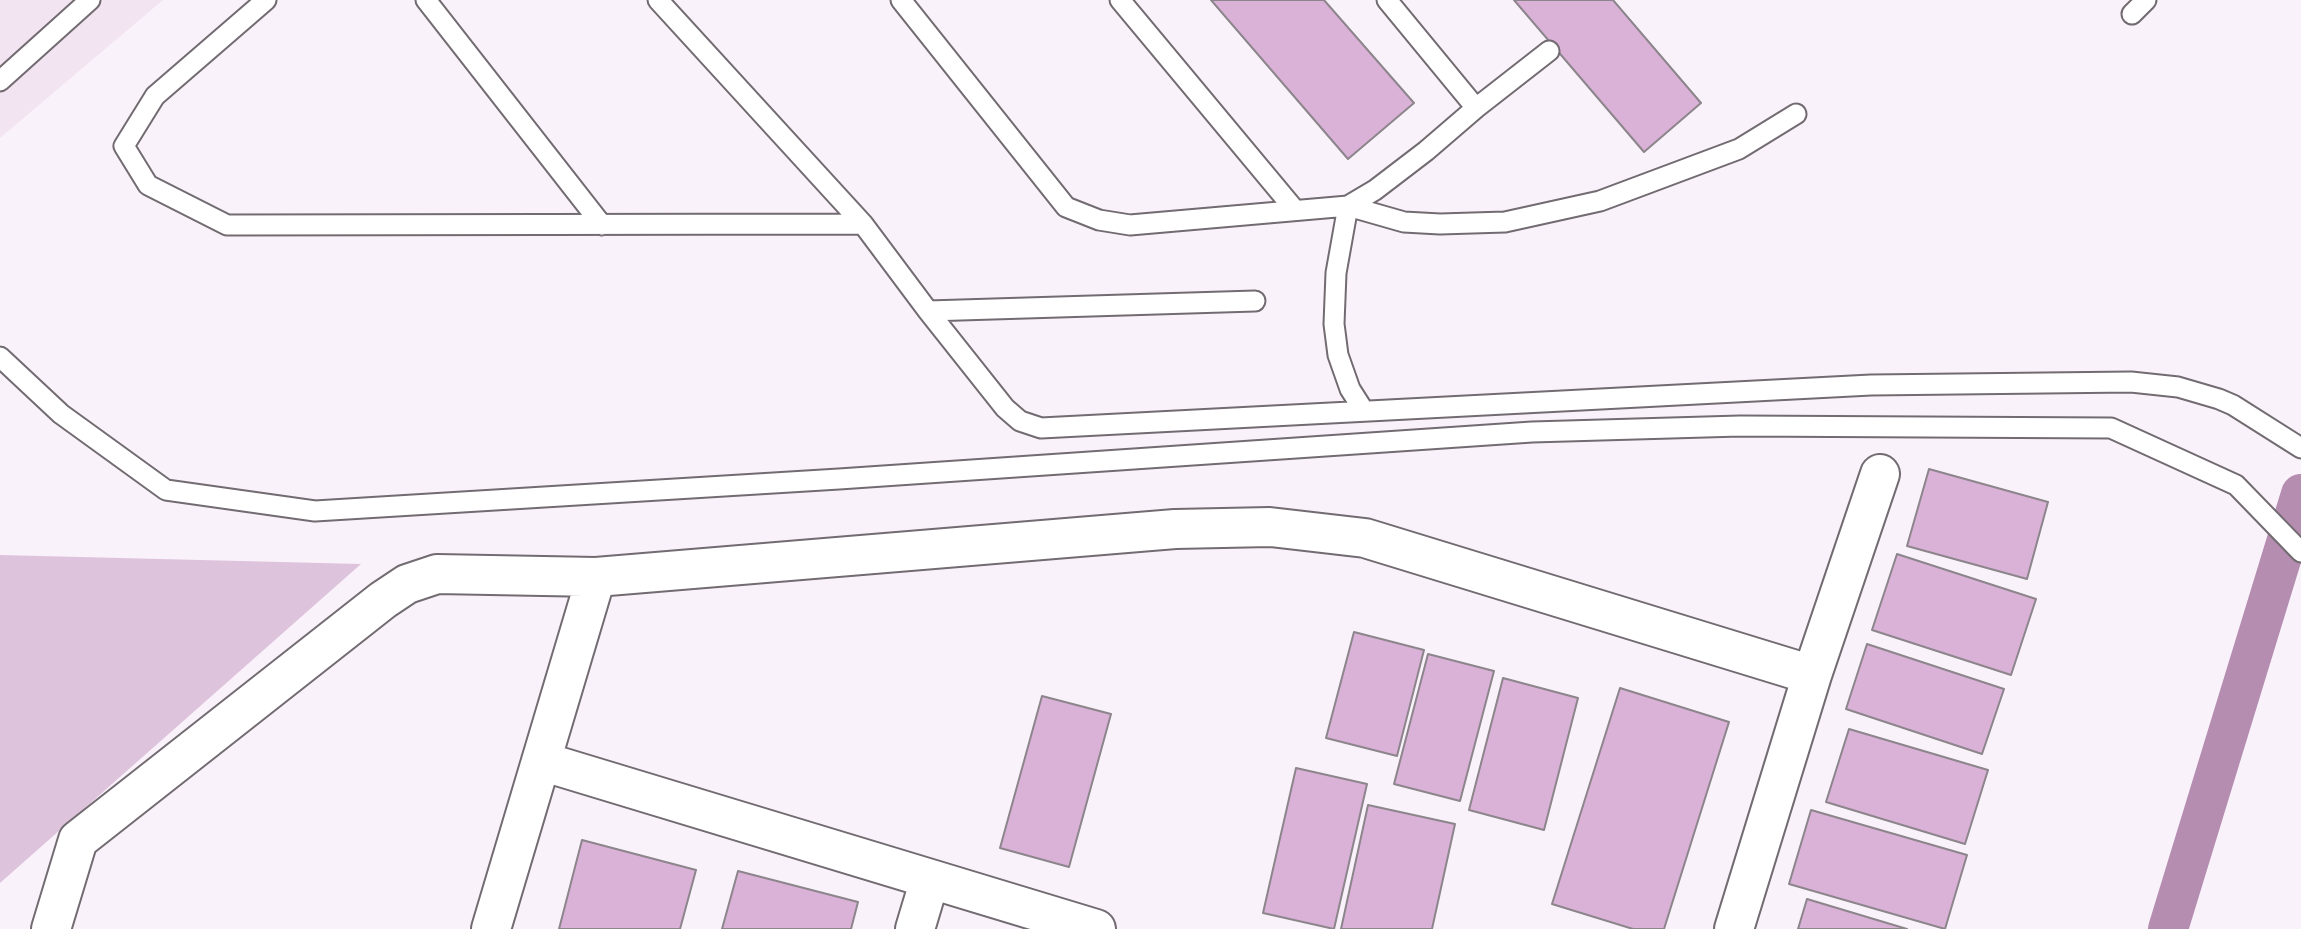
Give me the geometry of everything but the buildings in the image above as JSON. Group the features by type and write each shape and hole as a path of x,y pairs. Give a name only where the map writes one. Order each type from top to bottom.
{"street":[{"path":"1734,929 1812,675 1880,474"},
{"path":"51,929 78,840 372,608 407,584 437,574 596,578 1175,529 1270,527 1365,538 1812,675"},
{"path":"491,929 596,578"},
{"path":"541,761 1096,929"},
{"path":"915,929 930,879"}],"lane":[{"path":"0,81 90,0"},
{"path":"266,0 155,96 124,146 148,185 227,225 863,224"},
{"path":"426,0 603,225"},
{"path":"658,0 863,224 1005,408 1020,421 1041,428 1871,385 2131,382 2178,387 2233,405 2301,448"},
{"path":"901,0 1066,207 1099,220 1130,225 1348,206 1404,222 1505,222 1600,201 1739,149 1796,114"},
{"path":"1120,0 1295,210"},
{"path":"1388,0 1476,108"},
{"path":"1364,411 1350,389 1342,366 1334,324 1336,273 1348,206 1415,159 1549,51"},
{"path":"928,311 1255,301"},
{"path":"0,356 61,414 166,490 315,511 1532,432 1740,426 2111,428 2236,485 2301,551"}],"shaded area":[{"path":"0,0 163,0 0,138"},
{"path":"0,555 361,564 0,883"}],"waterway":[{"path":"2168,929 2301,494"}]}
